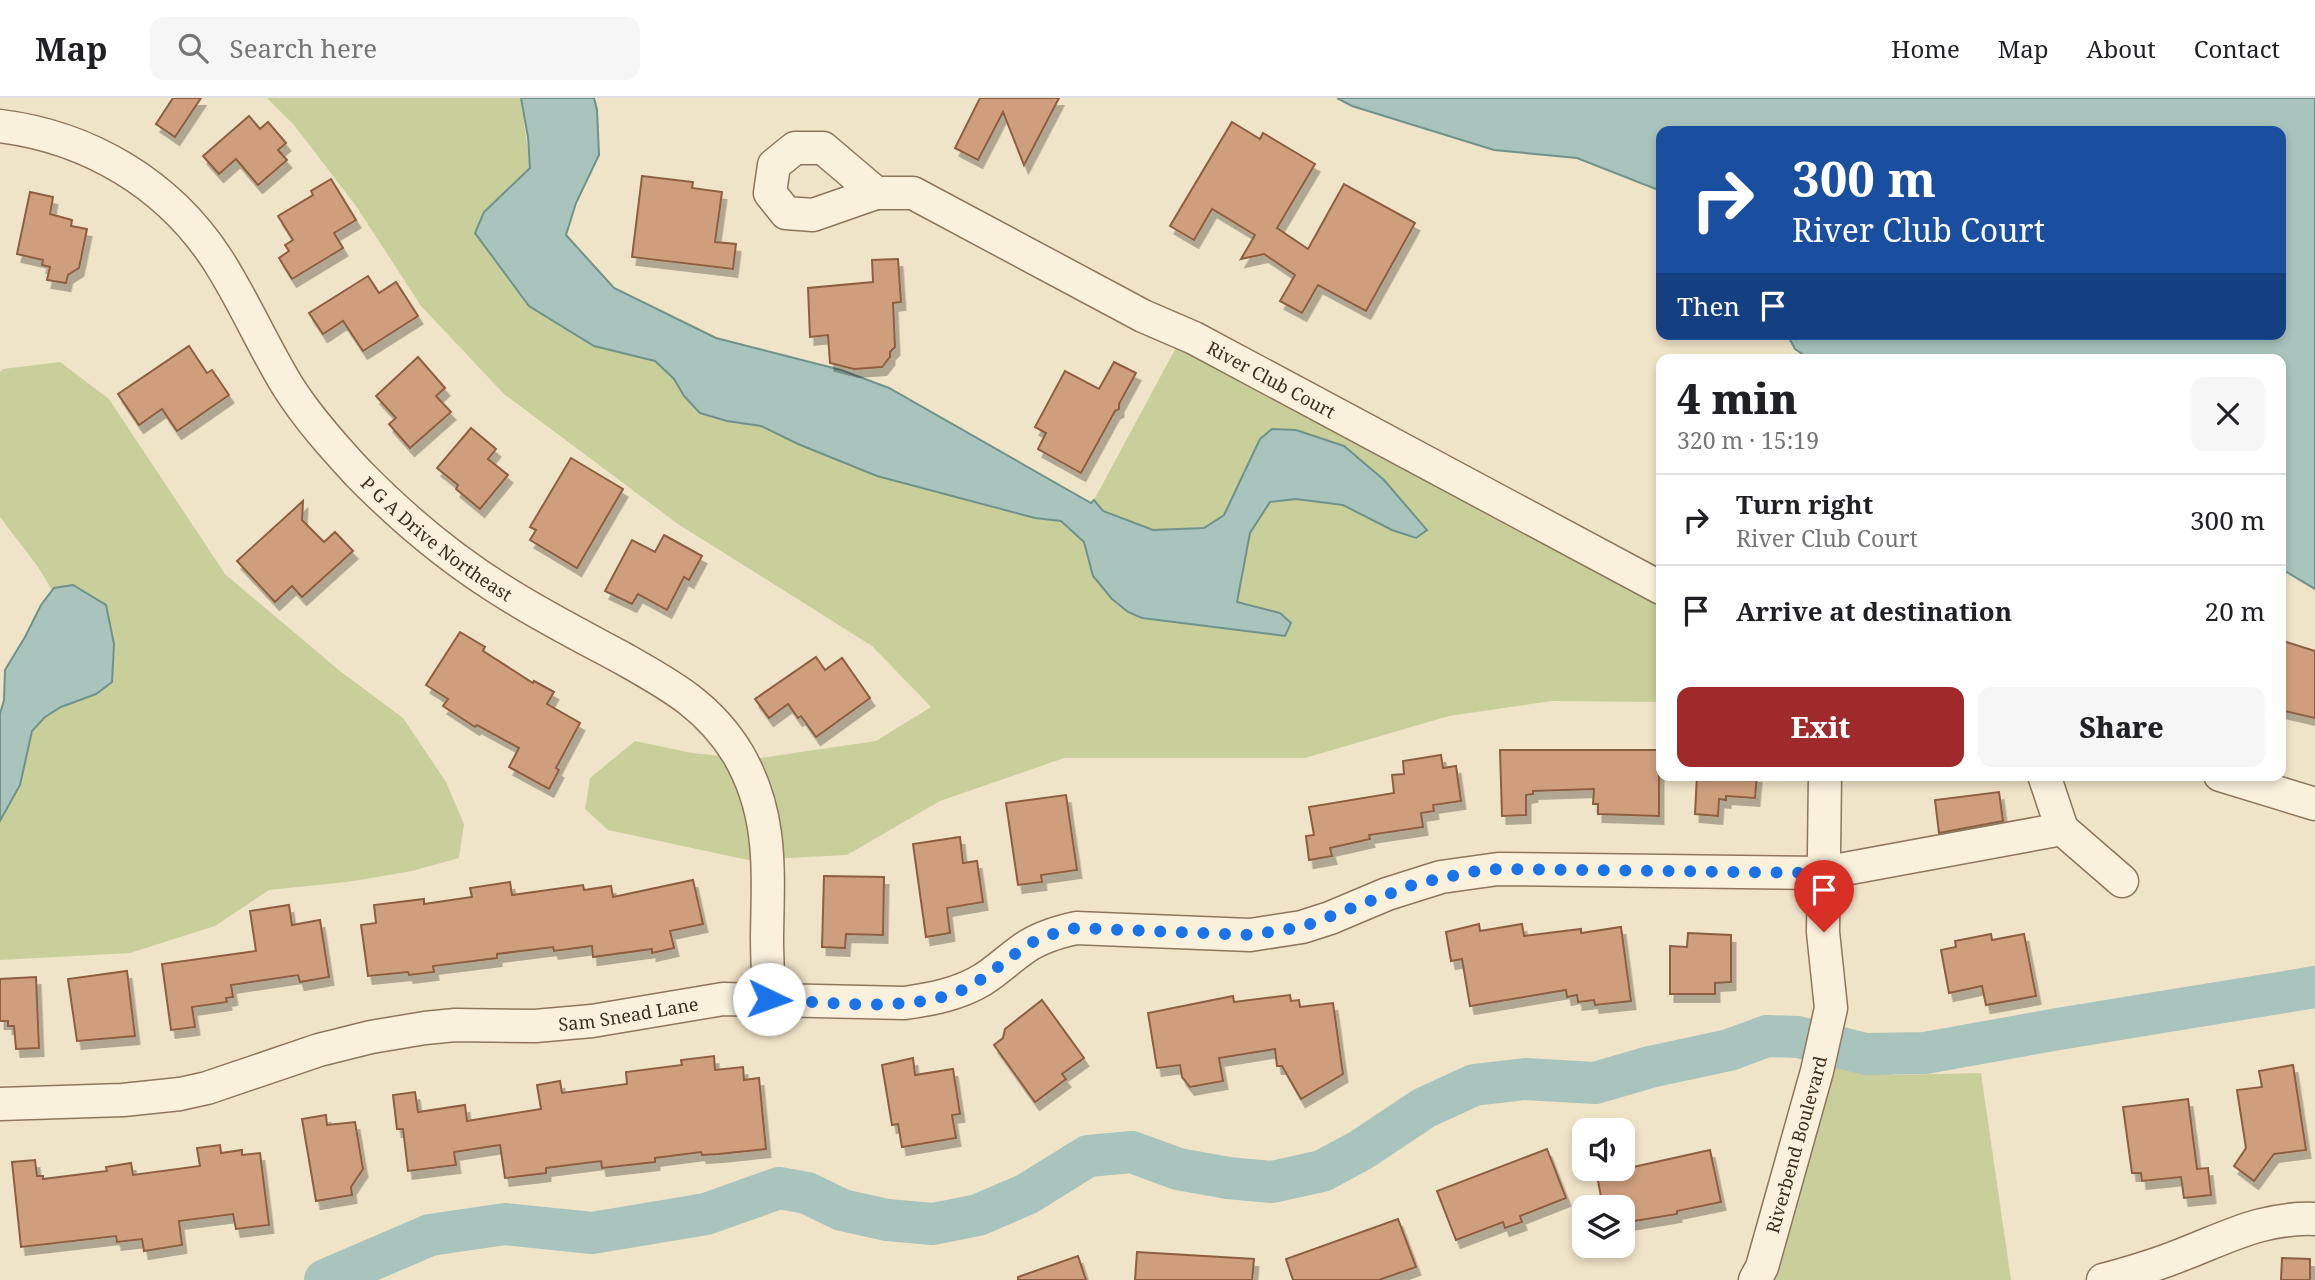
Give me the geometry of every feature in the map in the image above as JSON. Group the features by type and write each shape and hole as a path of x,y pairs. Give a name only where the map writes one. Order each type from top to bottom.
{"street":[{"name":"P G A Drive Northeast","path":"0,127 58,138 88,149 122,166 152,187 186,219 218,261 288,386 320,430 357,472 401,515 449,554 509,595 678,690 719,728 752,781 766,831 769,859 769,999"},
{"name":"River Club Court","path":"876,193 913,194 1143,316 1194,338 1656,585"},
{"path":"1823,873 1825,781"},
{"path":"2046,781 2062,830 2122,881"},
{"path":"2240,781 2315,804"},
{"name":"Sam Snead Lane","path":"0,1104 122,1100 180,1094 207,1088 319,1051 371,1037 425,1028 455,1025 547,1025 592,1021 723,999 905,1003 935,999 982,980 1028,946 1051,934 1090,928 1250,935 1277,932 1330,918 1415,884 1470,872 1498,869 1823,873 2062,830"},
{"name":"Riverbend Boulevard","path":"1768,1276 1831,1009 1824,932 1823,873"},
{"path":"2103,1280 2139,1275 2264,1222 2291,1218 2315,1219"}],"green space":[{"path":"267,98 521,98 530,168 484,212 594,346 655,360 674,379 693,406 727,421 761,426 877,476 1035,518 1061,521 1084,542 1093,576 1112,599 1128,612 1142,618 1285,636 1280,613 1237,602 1250,533 1269,503 1296,499 1343,505 1392,530 1416,538 1427,530 1344,446 1296,430 1272,429 1260,439 1224,515 1204,528 1153,530 1103,511 1094,500 1186,329 1432,463 1656,565 1656,702 1552,701 1449,716 1305,758 1064,758 940,801 847,855 748,860 608,830 585,809 590,778 635,741 692,753 753,759 876,741 931,707 872,646 678,524 504,394 421,306 356,206 294,125"},
{"path":"60,362 109,399 225,574 340,671 403,718 446,782 464,824 459,858 412,871 347,882 269,890 215,926 130,953 0,960 0,821 20,785 32,731 45,717 61,707 96,694 112,682 113,643 106,605 54,588 52,590 0,517 0,372 3,369"},
{"path":"1817,1053 1841,1056 1873,1070 1895,1075 1981,1073 2011,1280 1746,1280"}],"water":[{"path":"521,98 594,98 599,155 576,203 566,235 614,288 716,338 841,370 889,388 1091,503 1094,500 1103,511 1153,530 1204,528 1224,515 1260,439 1272,429 1296,430 1344,446 1384,480 1427,530 1416,538 1392,530 1343,505 1296,499 1270,502 1250,533 1237,602 1280,613 1291,623 1285,636 1142,618 1128,612 1112,599 1093,576 1084,542 1061,521 1035,518 877,476 761,426 727,421 700,413 684,396 674,379 655,361 594,346 529,306 475,233 484,212 530,168"},
{"path":"1337,98 2315,98 2315,589 2286,572 2286,354 1802,354 1795,349 1790,340 2286,340 2286,126 1656,126 1656,189 1577,158 1494,150 1352,106"},
{"path":"73,585 106,605 114,644 112,682 96,694 61,707 45,717 32,731 20,785 0,821 0,714 4,700 5,670 41,605 54,588"}],"building":[{"path":"173,98 201,98 175,137 156,124"},
{"path":"980,98 1059,98 1024,165 1003,112 978,160 955,148"},
{"path":"249,116 260,129 268,122 286,143 278,150 287,160 258,185 236,159 219,174 203,156"},
{"path":"1232,122 1260,139 1263,133 1315,164 1277,228 1308,249 1344,184 1415,223 1366,311 1318,285 1302,313 1280,301 1295,275 1264,254 1241,259 1255,235 1212,209 1194,240 1170,226"},
{"path":"642,176 693,182 692,188 722,192 715,242 736,244 733,269 632,257"},
{"path":"331,179 356,220 334,233 343,248 292,279 279,258 289,251 285,245 293,240 278,216 313,195 311,191"},
{"path":"30,192 53,197 50,214 72,220 71,226 87,229 79,268 68,275 66,283 47,280 50,267 42,265 43,260 17,254"},
{"path":"898,259 901,302 893,303 895,347 890,352 890,357 882,367 854,369 830,363 828,335 810,337 808,288 873,282 872,260"},
{"path":"368,276 379,293 396,282 418,316 363,351 343,321 323,334 309,313"},
{"path":"189,346 207,373 212,370 229,395 177,431 162,409 139,425 118,394"},
{"path":"418,357 445,388 436,396 451,412 410,448 389,424 396,418 376,396"},
{"path":"1114,362 1136,373 1119,404 1119,409 1115,411 1081,473 1038,449 1046,433 1035,427 1065,371 1099,389"},
{"path":"471,428 496,449 488,459 508,475 480,509 456,489 458,485 437,468"},
{"path":"571,458 623,489 577,568 530,540 536,530 530,527"},
{"path":"303,501 302,520 324,542 335,532 353,551 302,597 292,586 275,602 237,561"},
{"path":"664,535 702,556 689,580 684,577 667,610 638,594 632,604 605,591 632,540 655,552"},
{"path":"460,632 485,647 483,651 533,683 534,681 554,692 547,704 580,723 556,768 559,770 549,789 509,767 519,748 477,725 475,727 443,706 448,699 426,685"},
{"path":"2286,642 2315,651 2315,718 2286,711"},
{"path":"816,657 825,670 842,658 870,698 816,737 801,716 798,718 788,704 769,718 755,699"},
{"path":"1500,750 1656,750 1659,816 1598,814 1598,804 1593,804 1594,789 1533,791 1533,794 1526,795 1526,815 1502,816"},
{"path":"1441,755 1443,768 1456,766 1461,801 1433,805 1434,811 1421,813 1423,827 1369,835 1370,839 1330,848 1332,856 1309,860 1306,836 1314,835 1309,807 1394,793 1392,775 1404,774 1403,761"},
{"path":"1697,781 1756,781 1755,798 1726,796 1726,800 1719,799 1718,816 1695,814"},
{"path":"1999,792 2003,821 1939,833 1935,800"},
{"path":"1066,795 1077,870 1041,875 1042,882 1018,885 1006,803"},
{"path":"960,837 963,863 977,861 983,902 947,908 950,933 926,937 913,844"},
{"path":"824,876 884,877 883,935 846,934 845,948 822,947"},
{"path":"693,880 703,924 670,931 674,948 652,953 652,949 593,957 592,946 554,951 553,947 497,954 497,958 433,966 434,972 368,976 361,925 376,923 374,905 424,899 424,904 472,897 470,888 510,882 512,895 583,885 584,890 611,886 613,897"},
{"path":"289,905 292,925 320,920 329,977 300,982 298,975 231,985 233,997 226,998 227,1002 192,1007 195,1027 171,1030 162,964 256,951 250,911"},
{"path":"1479,924 1480,931 1522,924 1524,936 1581,929 1581,933 1621,927 1631,1001 1595,1005 1594,1000 1578,1002 1577,995 1567,997 1566,990 1470,1006 1462,959 1451,961 1446,932"},
{"path":"1688,933 1731,935 1731,982 1715,983 1715,994 1670,994 1670,946 1687,947"},
{"path":"1991,934 1992,940 2024,934 2036,996 1986,1005 1982,986 1949,993 1941,950 1956,947 1955,941"},
{"path":"127,971 135,1036 77,1041 68,979"},
{"path":"36,977 39,1048 16,1049 14,1026 8,1026 8,1021 0,1021 0,979"},
{"path":"1290,995 1291,1001 1299,1000 1300,1007 1333,1003 1343,1074 1301,1099 1282,1066 1277,1066 1275,1049 1219,1058 1223,1081 1190,1087 1182,1077 1180,1065 1157,1068 1148,1013 1233,996 1234,1002"},
{"path":"1042,1000 1084,1058 1062,1074 1066,1079 1035,1102 994,1045 1003,1038 1005,1029"},
{"path":"714,1056 715,1070 743,1067 744,1080 759,1078 766,1149 702,1155 701,1152 655,1158 655,1162 602,1168 601,1161 546,1168 546,1173 505,1178 500,1145 454,1152 456,1165 408,1171 403,1129 397,1129 393,1095 415,1092 418,1112 465,1105 467,1121 541,1109 537,1085 560,1081 562,1093 627,1084 626,1072 682,1065 681,1060"},
{"path":"913,1058 915,1075 953,1069 960,1114 952,1115 956,1138 902,1147 898,1124 892,1125 882,1065"},
{"path":"2293,1065 2306,1150 2274,1154 2254,1181 2234,1166 2246,1148 2237,1090 2262,1087 2259,1071"},
{"path":"2188,1099 2197,1169 2208,1168 2211,1195 2184,1198 2181,1177 2142,1181 2141,1173 2132,1173 2123,1107"},
{"path":"326,1115 327,1125 355,1122 363,1169 351,1187 352,1195 316,1201 302,1119"},
{"path":"220,1145 221,1153 242,1150 242,1155 260,1153 269,1225 236,1229 233,1214 179,1221 182,1245 144,1251 142,1239 117,1242 116,1236 21,1247 12,1162 35,1160 37,1176 43,1176 43,1179 107,1171 106,1167 131,1163 133,1175 200,1166 197,1148"},
{"path":"1547,1149 1566,1198 1520,1216 1522,1222 1505,1228 1503,1222 1456,1240 1437,1191"},
{"path":"1710,1150 1721,1202 1677,1211 1677,1214 1635,1221 1635,1195 1601,1195 1598,1181 1635,1181 1635,1167"},
{"path":"1398,1219 1416,1267 1379,1280 1293,1280 1286,1259"},
{"path":"1137,1252 1254,1259 1252,1280 1135,1280"},
{"path":"1078,1256 1086,1280 1018,1280 1018,1277"},
{"path":"2282,1258 2310,1259 2310,1280 2281,1280"}],"waterway":[{"path":"325,1280 430,1235 505,1224 592,1233 706,1214 779,1188 807,1193 842,1210 887,1220 933,1224 978,1215 1027,1194 1088,1156 1132,1152 1178,1169 1272,1182 1322,1171 1361,1150 1424,1108 1474,1085 1525,1079 1595,1083 1650,1067 1729,1050 1767,1036 1798,1037 1866,1054 1925,1053 2315,987"}],"route":[{"path":"769,999 905,1003 935,999 982,980 1028,946 1051,934 1076,928 1250,935 1277,932 1330,918 1415,884 1441,877 1498,869 1823,873 1824,932"}]}
